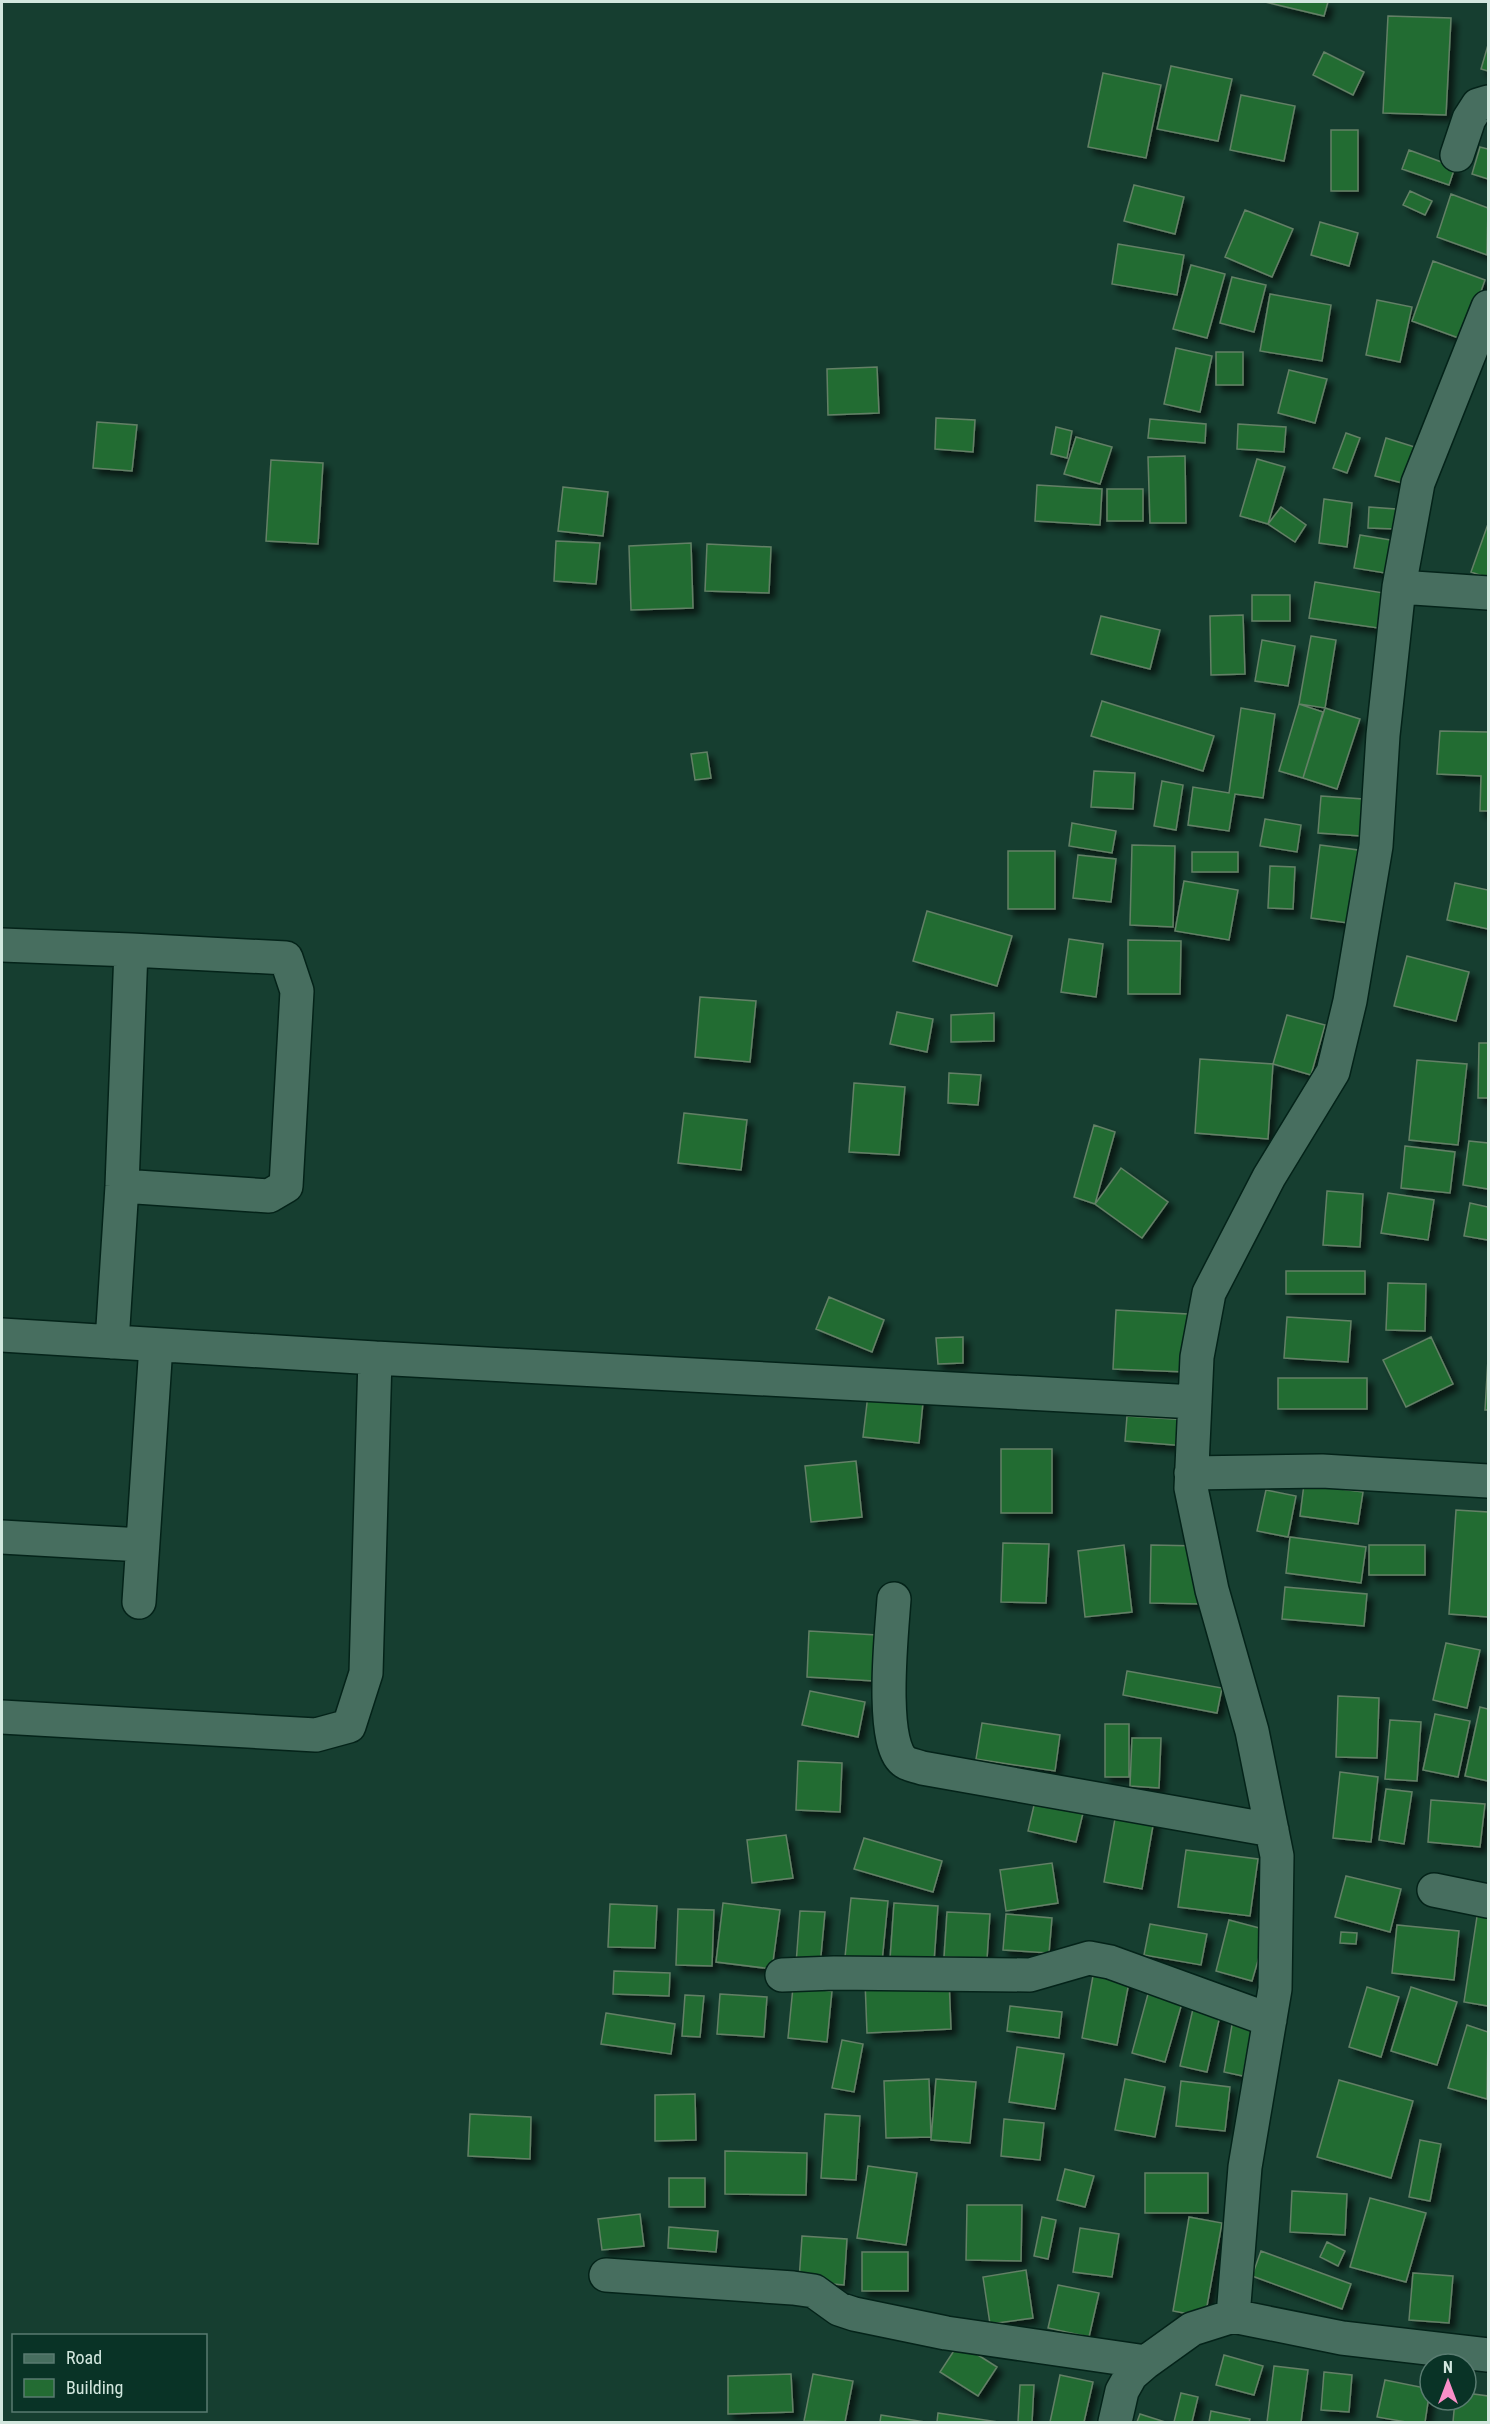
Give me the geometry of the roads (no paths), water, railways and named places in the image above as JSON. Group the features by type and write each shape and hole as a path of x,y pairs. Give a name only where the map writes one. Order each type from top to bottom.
{"street":[{"path":"1457,155 1473,112 1478,105 1488,102"},
{"path":"1233,2316 1245,2167 1275,1989 1277,1856 1252,1731 1212,1590 1191,1488 1197,1357 1209,1293 1269,1177 1333,1072 1350,1001 1376,846 1383,735 1399,587 1418,483 1488,308"},
{"path":"1399,587 1488,593"},
{"path":"2,945 286,958 297,991 286,1186 268,1196 122,1186"},
{"path":"112,1342 122,1186 131,950"},
{"path":"2,1335 375,1358 1195,1402"},
{"path":"139,1602 156,1345"},
{"path":"2,1717 316,1735 349,1726 366,1673 375,1358"},
{"path":"1191,1473 1322,1471 1488,1481"},
{"path":"2,1537 142,1545"},
{"path":"894,1599 888,1709 894,1749 904,1762 922,1768 1272,1830"},
{"path":"1434,1890 1488,1901"},
{"path":"782,1975 834,1973 1030,1975 1089,1958 1110,1962 1270,2020"},
{"path":"606,2275 804,2289 814,2291 839,2308 946,2334 1146,2362"},
{"path":"1115,2422 1122,2391 1131,2375 1192,2329 1233,2316 1342,2338 1488,2355"}]}
